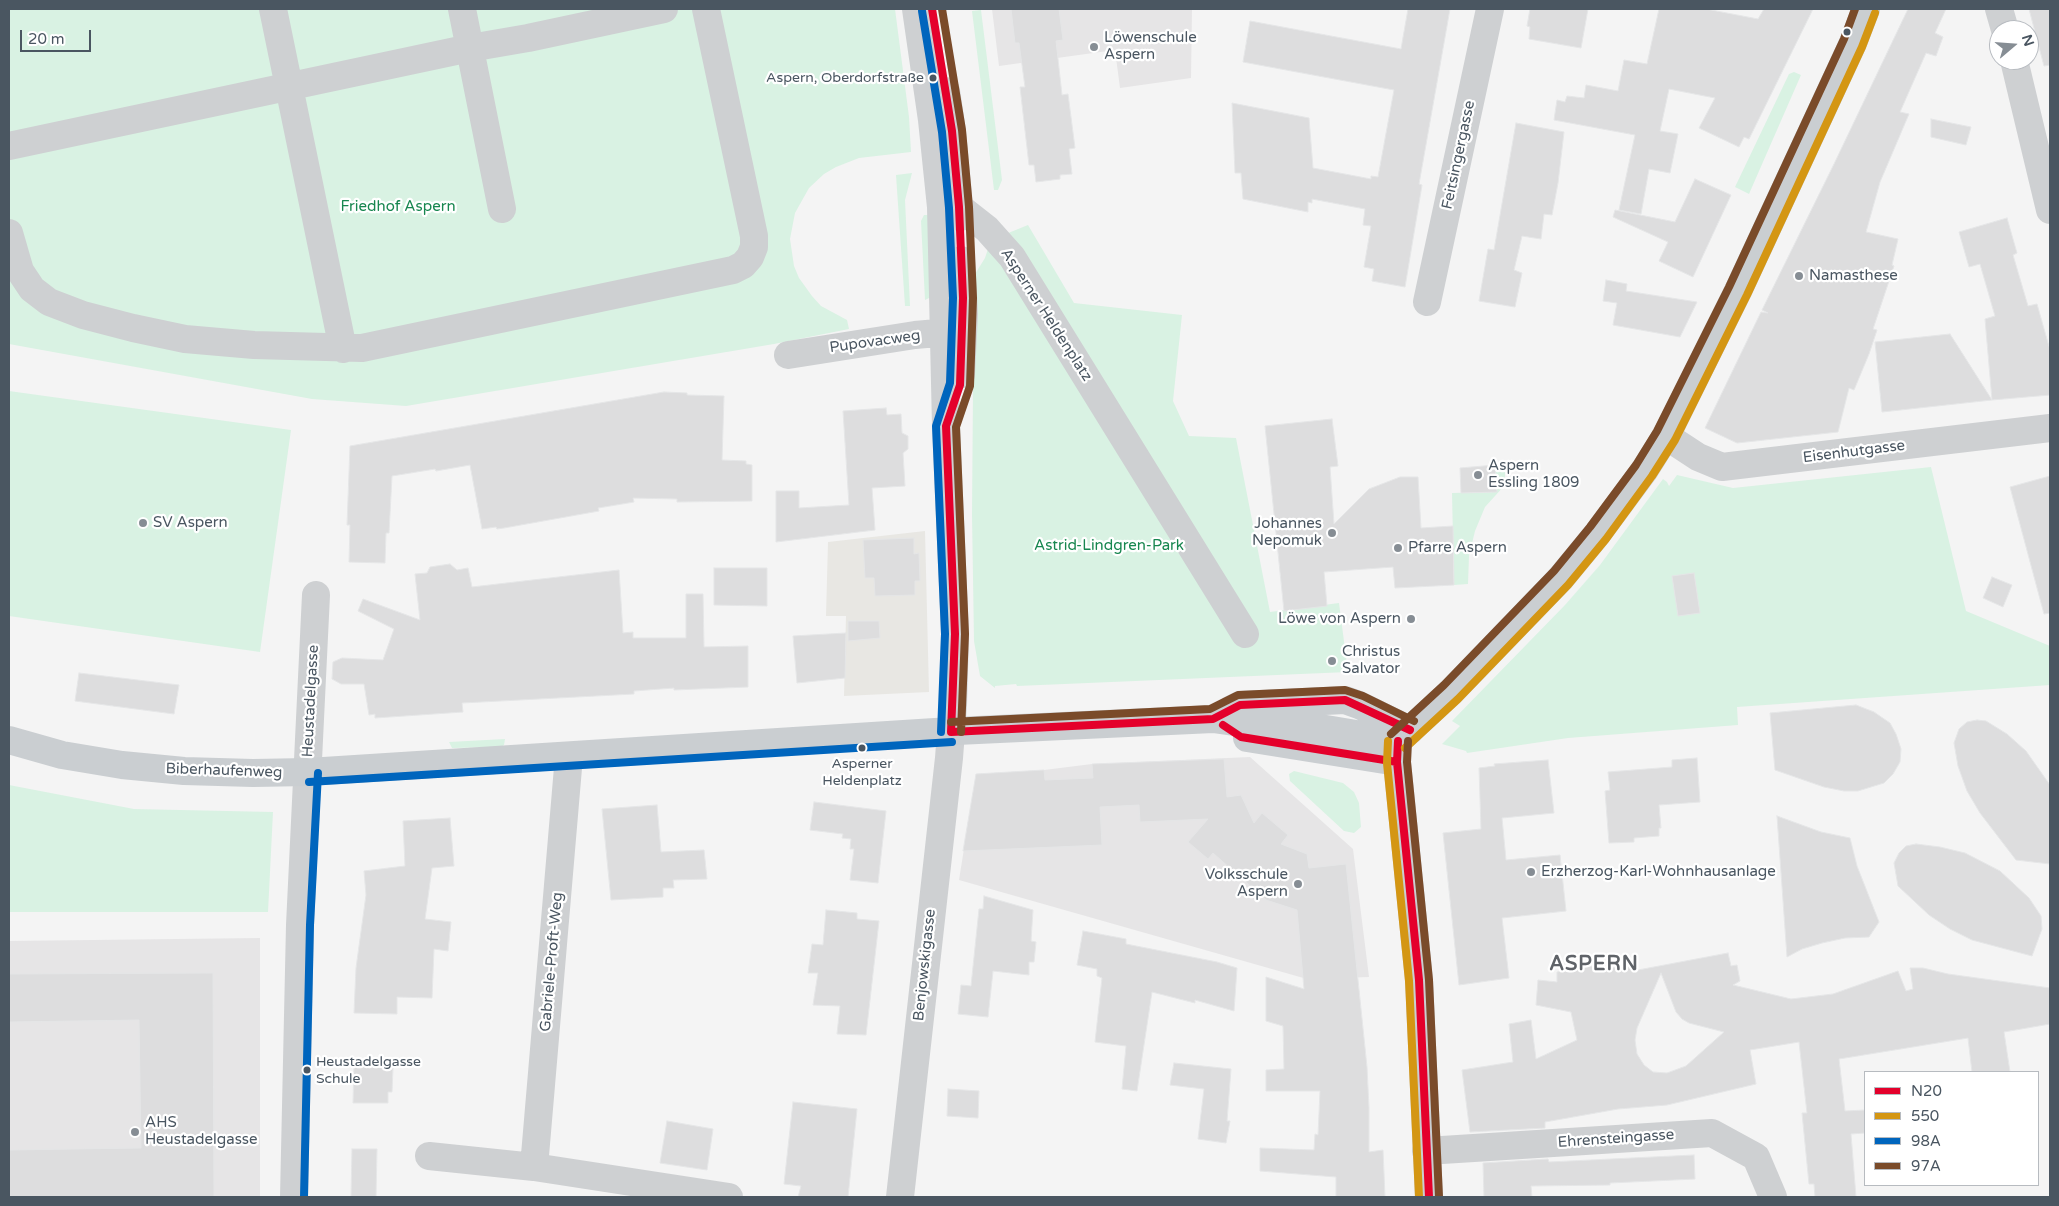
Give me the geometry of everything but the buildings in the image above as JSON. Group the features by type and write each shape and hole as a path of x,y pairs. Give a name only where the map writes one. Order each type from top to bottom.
{"main road":[{"path":"1429,1197 1419,980 1402,744 1561,578 1598,533 1644,471 1666,436 1738,291 1849,51 1866,9"},
{"path":"951,732 1213,719 1241,724 1291,724 1402,744"},
{"name":"Biberhaufenweg","path":"9,740 62,755 184,772 308,772 951,732"}],"street":[{"path":"273,9 343,349"},
{"path":"462,9 502,208"},
{"path":"9,146 470,48 537,37 664,9"},
{"path":"9,233 16,261 25,280 40,296 59,306 133,328 186,339 254,346 362,348 733,270 743,265 752,252 754,236 706,9"},
{"path":"916,9 932,120 950,207 963,298 953,332"},
{"path":"932,9 952,131 950,207 953,332 960,385 946,426 955,634 951,732"},
{"name":"Feitsingergasse","path":"1427,302 1490,9"},
{"path":"2017,70 2045,164 2050,210"},
{"name":"Asperner Heldenplatz","path":"950,207 987,229 1012,257 1245,634"},
{"name":"Pupovacweg","path":"788,355 892,338 953,332"},
{"name":"Eisenhutgasse","path":"1666,436 1698,457 1722,467 2050,428"},
{"name":"Heustadelgasse","path":"294,1197 300,925 316,595"},
{"name":"Benjowskigasse","path":"900,1197 951,732"},
{"name":"Gabriele-Proft-Weg","path":"534,1167 569,756"},
{"name":"Ehrensteingasse","path":"1426,1151 1712,1133 1756,1157 1773,1197"},
{"path":"428,1156 534,1167 729,1197"}],"shaded area":[{"name":"Löwenschule Aspern","path":"992,9 1192,9 1191,78 1120,88 1115,50 999,66"},
{"path":"925,531 929,692 844,696 846,616 826,616 828,542"},
{"path":"1250,757 1353,849 1369,977 1307,979 959,880 976,774 1044,770 1092,764"},
{"name":"AHS Heustadelgasse","path":"260,938 260,1197 9,1197 9,941"}],"green space":[{"name":"Friedhof Aspern","path":"9,9 895,9 909,117 911,152 859,158 836,167 824,174 809,188 795,213 790,239 794,266 799,278 821,306 847,320 849,329 774,344 406,406 312,399 9,344"},
{"path":"981,10 1002,180 998,190 994,190 972,11"},
{"path":"1794,72 1801,75 1749,194 1735,187 1789,74"},
{"path":"912,173 905,200 910,306 905,306 896,175"},
{"path":"924,215 929,215 933,296 925,300 921,221"},
{"name":"Astrid-Lindgren-Park","path":"1028,225 1074,303 1182,315 1173,401 1189,436 1236,438 1270,612 1339,603 1348,672 1017,686 1016,684 995,686 995,688 980,676 974,641 972,515 975,274 985,258 991,240"},
{"name":"SV Aspern","path":"9,391 291,430 260,652 9,616"},
{"path":"1931,467 1966,611 2050,646 2050,685 1737,707 1738,725 1568,738 1467,753 1466,751 1442,744 1460,726 1452,721 1565,605 1600,565 1663,479 1669,486 1677,475 1733,488"},
{"path":"1505,470 1505,485 1485,507 1475,531 1469,556 1468,584 1454,585 1452,493 1492,492 1495,471"},
{"path":"505,739 504,745 501,747 452,748 449,742"},
{"path":"1294,771 1343,783 1354,792 1359,803 1361,827 1354,833 1344,831 1290,781 1289,774"},
{"path":"9,785 134,809 273,812 268,912 9,912"}],"transit line":[{"name":"N20","path":"932,9 952,131 959,207 963,298 960,385 946,426 955,634 951,732"},
{"name":"97A","path":"942,9 962,130 969,207 973,298 970,386 956,427 965,634 961,732"},
{"name":"97A","path":"1391,734 1444,685 1554,571 1590,527 1636,465 1657,431 1729,287 1844,39 1855,9"},
{"name":"98A","path":"922,11 942,132 949,208 953,298 950,383 936,426 945,634 941,732"},
{"name":"550","path":"1405,748 1458,699 1568,585 1606,539 1652,476 1675,440 1747,295 1862,47 1875,13"},
{"name":"97A","path":"951,722 1210,709 1238,695 1345,690 1363,696 1414,721"},
{"name":"N20","path":"951,732 1213,719 1240,705 1345,700 1410,730"},
{"name":"N20","path":"1223,725 1241,737 1397,762"},
{"name":"550","path":"1388,741 1387,763 1409,981 1419,1197"},
{"name":"N20","path":"1398,741 1397,762 1419,980 1429,1197"},
{"name":"97A","path":"1408,741 1407,762 1429,980 1439,1197"},
{"name":"98A","path":"309,782 952,742"},
{"name":"98A","path":"304,1197 310,925 318,773"}],"place":[{"name":"Löwenschule Aspern","path":"1094,47"},
{"name":"Aspern, Oberdorfstraße","path":"933,78"},
{"name":"Namasthese","path":"1799,276"},
{"name":"Aspern Essling 1809","path":"1478,475"},
{"name":"SV Aspern","path":"143,523"},
{"name":"Johannes Nepomuk","path":"1332,533"},
{"name":"Pfarre Aspern","path":"1398,548"},
{"name":"Löwe von Aspern","path":"1411,619"},
{"name":"Christus Salvator","path":"1332,661"},
{"name":"Asperner Heldenplatz","path":"862,748"},
{"name":"Erzherzog-Karl-Wohnhausanlage","path":"1531,872"},
{"name":"Volksschule Aspern","path":"1298,884"},
{"name":"Heustadelgasse Schule","path":"307,1070"},
{"name":"AHS Heustadelgasse","path":"135,1132"}],"district":[{"name":"ASPERN","path":"1594,965"}]}
